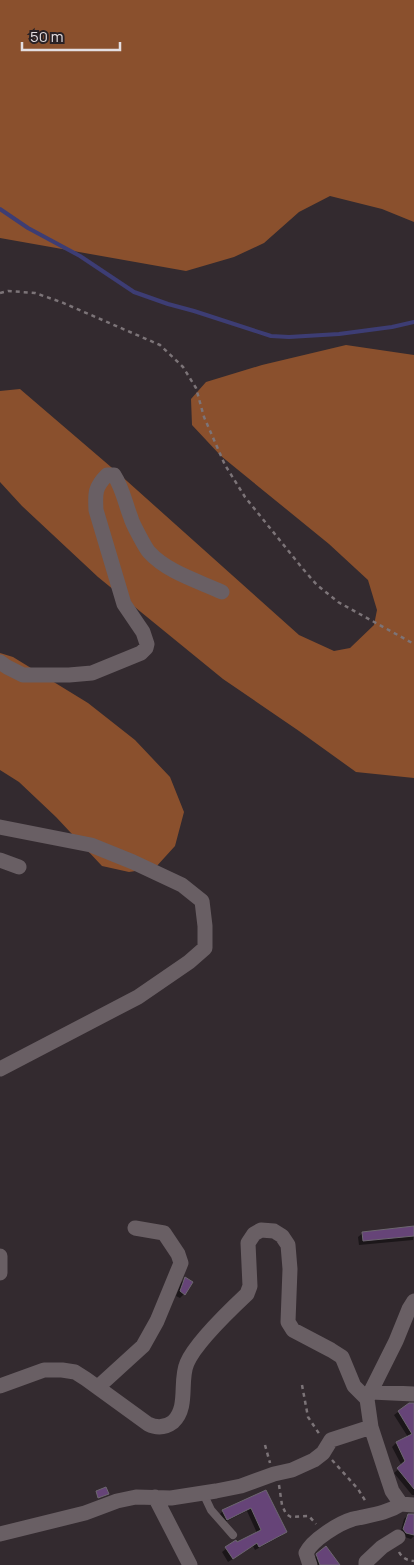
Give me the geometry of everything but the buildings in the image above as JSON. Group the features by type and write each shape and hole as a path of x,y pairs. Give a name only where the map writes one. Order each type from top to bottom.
{"street":[{"path":"0,662 23,675 92,673 140,653 146,648 147,644 143,632 124,604 96,510 95,494 99,483 107,475 114,476 118,481 131,520 147,550 160,562 222,592"},
{"path":"0,827 91,845 182,885 202,901 205,948 189,962 138,997 0,1069"},
{"path":"0,860 19,867"},
{"path":"98,1387 143,1346 157,1321 181,1263 178,1254 164,1233 135,1228"},
{"path":"0,1386 44,1370 75,1372 148,1424 154,1427 165,1426 173,1422 180,1411 186,1364 198,1345 247,1294 250,1286 248,1243 254,1234 261,1230 274,1231 282,1236 288,1245 290,1269 288,1322 294,1330 342,1357 354,1386 369,1395 414,1394"},
{"path":"0,1256 0,1273"},
{"path":"408,1505 392,1491 372,1427 369,1395 396,1341 408,1309 414,1301"},
{"path":"0,1534 136,1497 171,1498 241,1486 292,1470 314,1460 327,1447 372,1427"},
{"path":"154,1498 190,1565"},
{"path":"310,1565 306,1553 308,1548 318,1538 351,1520 408,1505"},
{"path":"366,1565 366,1562 382,1547 395,1538"}],"lane":[{"path":"202,1493 211,1510 234,1534"}],"path":[{"path":"0,293 8,291 35,293 62,302 160,345 183,367 196,388 204,417 225,465 245,497 303,570 338,602 414,644"},
{"path":"302,1386 308,1417 327,1447 334,1463 358,1489 375,1515"},
{"path":"277,1474 282,1505 286,1514 291,1517 309,1516 323,1535"},
{"path":"395,1538 402,1557 414,1561"}],"shaded area":[{"path":"0,0 414,0 414,222 382,209 330,196 299,212 264,243 234,257 186,271 0,238"},
{"path":"346,345 414,355 414,778 356,772 223,679 98,577 22,506 0,482 0,391 20,389 118,473 299,635 334,651 350,648 374,625 377,610 368,580 329,544 221,456 192,425 191,399 206,382 262,365"},
{"path":"0,653 13,657 88,703 135,740 170,777 184,812 175,846 155,868 129,872 102,866 56,817 19,782 0,770"}],"waterway":[{"path":"0,209 28,228 80,256 134,292 271,336 289,337 339,334 414,322"}]}
